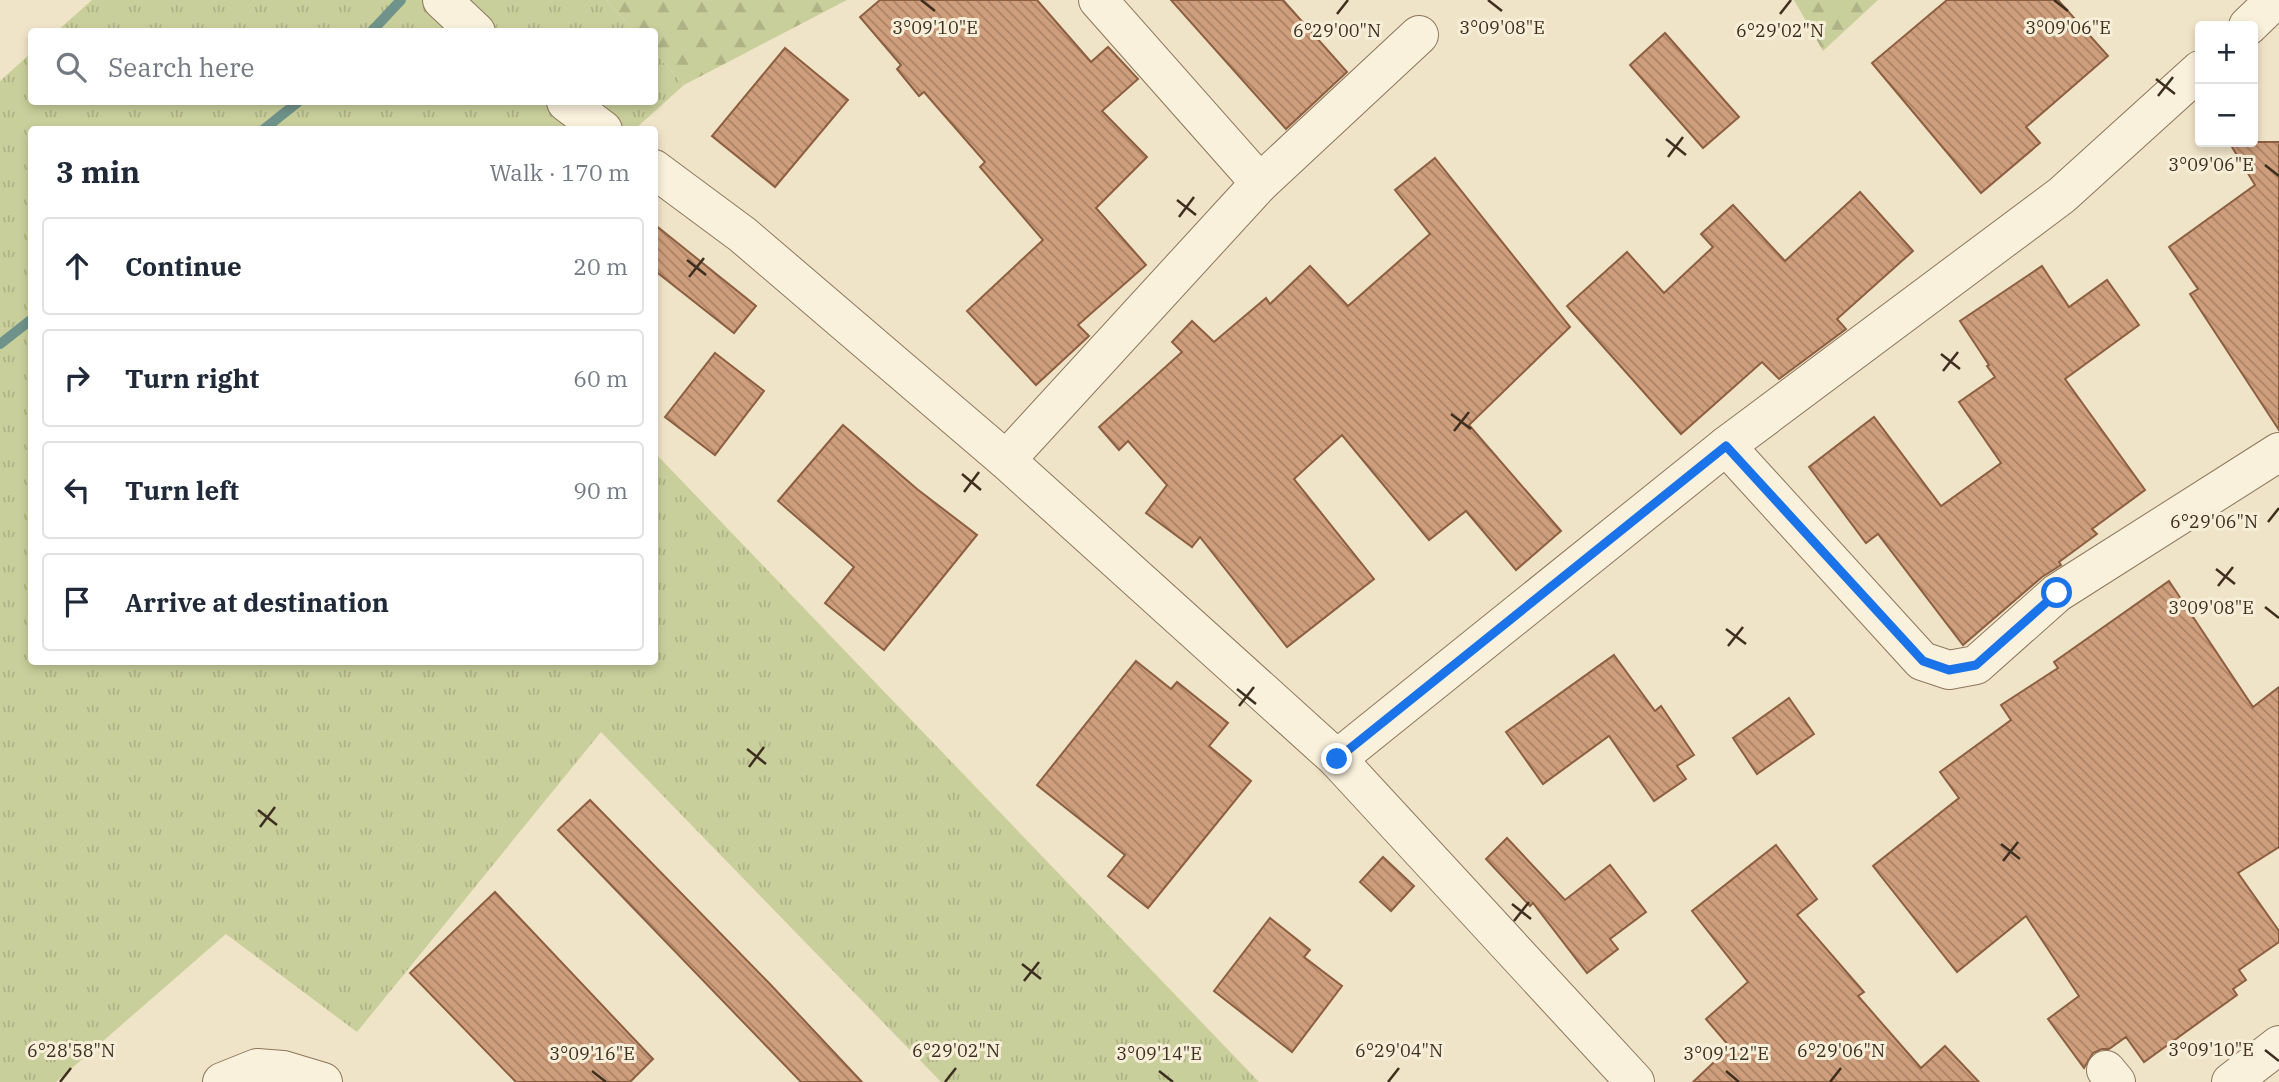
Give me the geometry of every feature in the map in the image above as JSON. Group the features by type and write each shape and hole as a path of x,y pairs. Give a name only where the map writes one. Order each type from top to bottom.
{"street":[{"path":"442,0 472,28"},
{"path":"1098,0 1260,183"},
{"path":"2253,21 2276,0"},
{"path":"1006,460 1260,183 1419,35"},
{"path":"1337,759 1726,446 2062,195 2195,75"},
{"path":"570,105 598,126"},
{"path":"658,172 743,235 1006,460 1337,759 1635,1082"},
{"path":"1726,446 1923,661 1949,670 1976,665 2057,593 2279,452"},
{"path":"2231,1082 2279,1045"},
{"path":"222,1082 257,1068 283,1070 323,1082"}],"green space":[{"path":"92,0 606,0 632,28 60,28"},
{"path":"606,0 847,0 684,85 658,56 658,28 632,28"},
{"path":"1794,0 1878,0 1823,51"},
{"path":"28,56 28,105 658,105 658,56 684,85 638,126 28,126 28,665 658,665 658,456 1259,1082 941,1082 601,732 357,1032 226,934 56,1082 0,1082 0,81"}],"building":[{"path":"880,0 1037,0 1091,62 1108,47 1138,79 1102,111 1147,157 1096,208 1146,265 1078,325 1089,336 1036,385 967,311 1043,240 980,167 985,162 924,92 919,96 897,69 901,65 860,17"},
{"path":"1171,0 1283,0 1347,72 1286,129"},
{"path":"1947,0 2058,0 2108,56 2026,127 2040,143 1981,193 1872,63"},
{"path":"1665,33 1739,117 1703,148 1630,65"},
{"path":"785,48 848,100 775,187 712,136"},
{"path":"2258,142 2279,142 2279,430 2190,294 2198,289 2169,247 2255,185 2232,147 2258,147"},
{"path":"1435,158 1570,327 1469,425 1561,531 1516,570 1466,511 1429,540 1342,435 1294,479 1374,579 1287,647 1200,537 1192,547 1146,513 1167,485 1128,441 1119,450 1099,427 1182,352 1172,342 1192,321 1214,342 1266,298 1270,304 1310,266 1348,306 1430,234 1395,190"},
{"path":"1860,192 1913,251 1837,319 1846,329 1779,379 1762,362 1681,434 1567,306 1627,252 1664,293 1713,247 1701,234 1733,205 1785,261"},
{"path":"658,227 756,306 734,333 658,273"},
{"path":"2042,266 2069,307 2107,280 2139,325 2065,379 2145,490 2092,529 2097,534 2059,562 2061,565 2042,577 1963,645 1878,534 1866,543 1809,467 1874,417 1941,506 2001,463 1959,402 1995,377 1960,321"},
{"path":"715,353 764,391 715,455 665,417"},
{"path":"843,425 917,489 977,535 884,650 825,603 854,567 778,501"},
{"path":"2169,581 2253,707 2279,687 2279,847 2238,873 2279,931 2279,942 2239,970 2246,980 2233,989 2237,995 2144,1062 2126,1037 2109,1049 2093,1053 2084,1068 2048,1019 2079,996 2026,916 1957,972 1873,866 1959,798 1940,772 2011,720 2001,705 2058,668 2054,662"},
{"path":"1614,655 1655,711 1661,706 1694,755 1677,766 1686,779 1654,801 1609,736 1543,784 1506,732"},
{"path":"1136,661 1171,689 1177,682 1228,723 1209,746 1251,781 1148,908 1108,876 1125,855 1037,785"},
{"path":"1789,698 1814,734 1757,774 1733,738"},
{"path":"590,800 862,1082 801,1082 558,830"},
{"path":"1507,838 1565,900 1610,865 1646,912 1610,939 1618,949 1587,973 1533,903 1530,906 1486,859"},
{"path":"1776,845 1817,899 1797,915 1864,992 1858,996 1921,1068 1945,1046 1979,1082 1693,1082 1730,1047 1706,1019 1748,982 1692,911"},
{"path":"1383,857 1414,886 1391,911 1360,882"},
{"path":"495,892 653,1059 630,1082 516,1082 410,973"},
{"path":"1270,918 1310,950 1304,957 1342,986 1292,1052 1214,991"}],"waterway":[{"path":"375,28 401,0"},
{"path":"268,126 294,105"},
{"path":"0,344 28,322"}],"route":[{"path":"1337,759 1726,446 1923,661 1949,670 1976,665 2057,593"}]}
